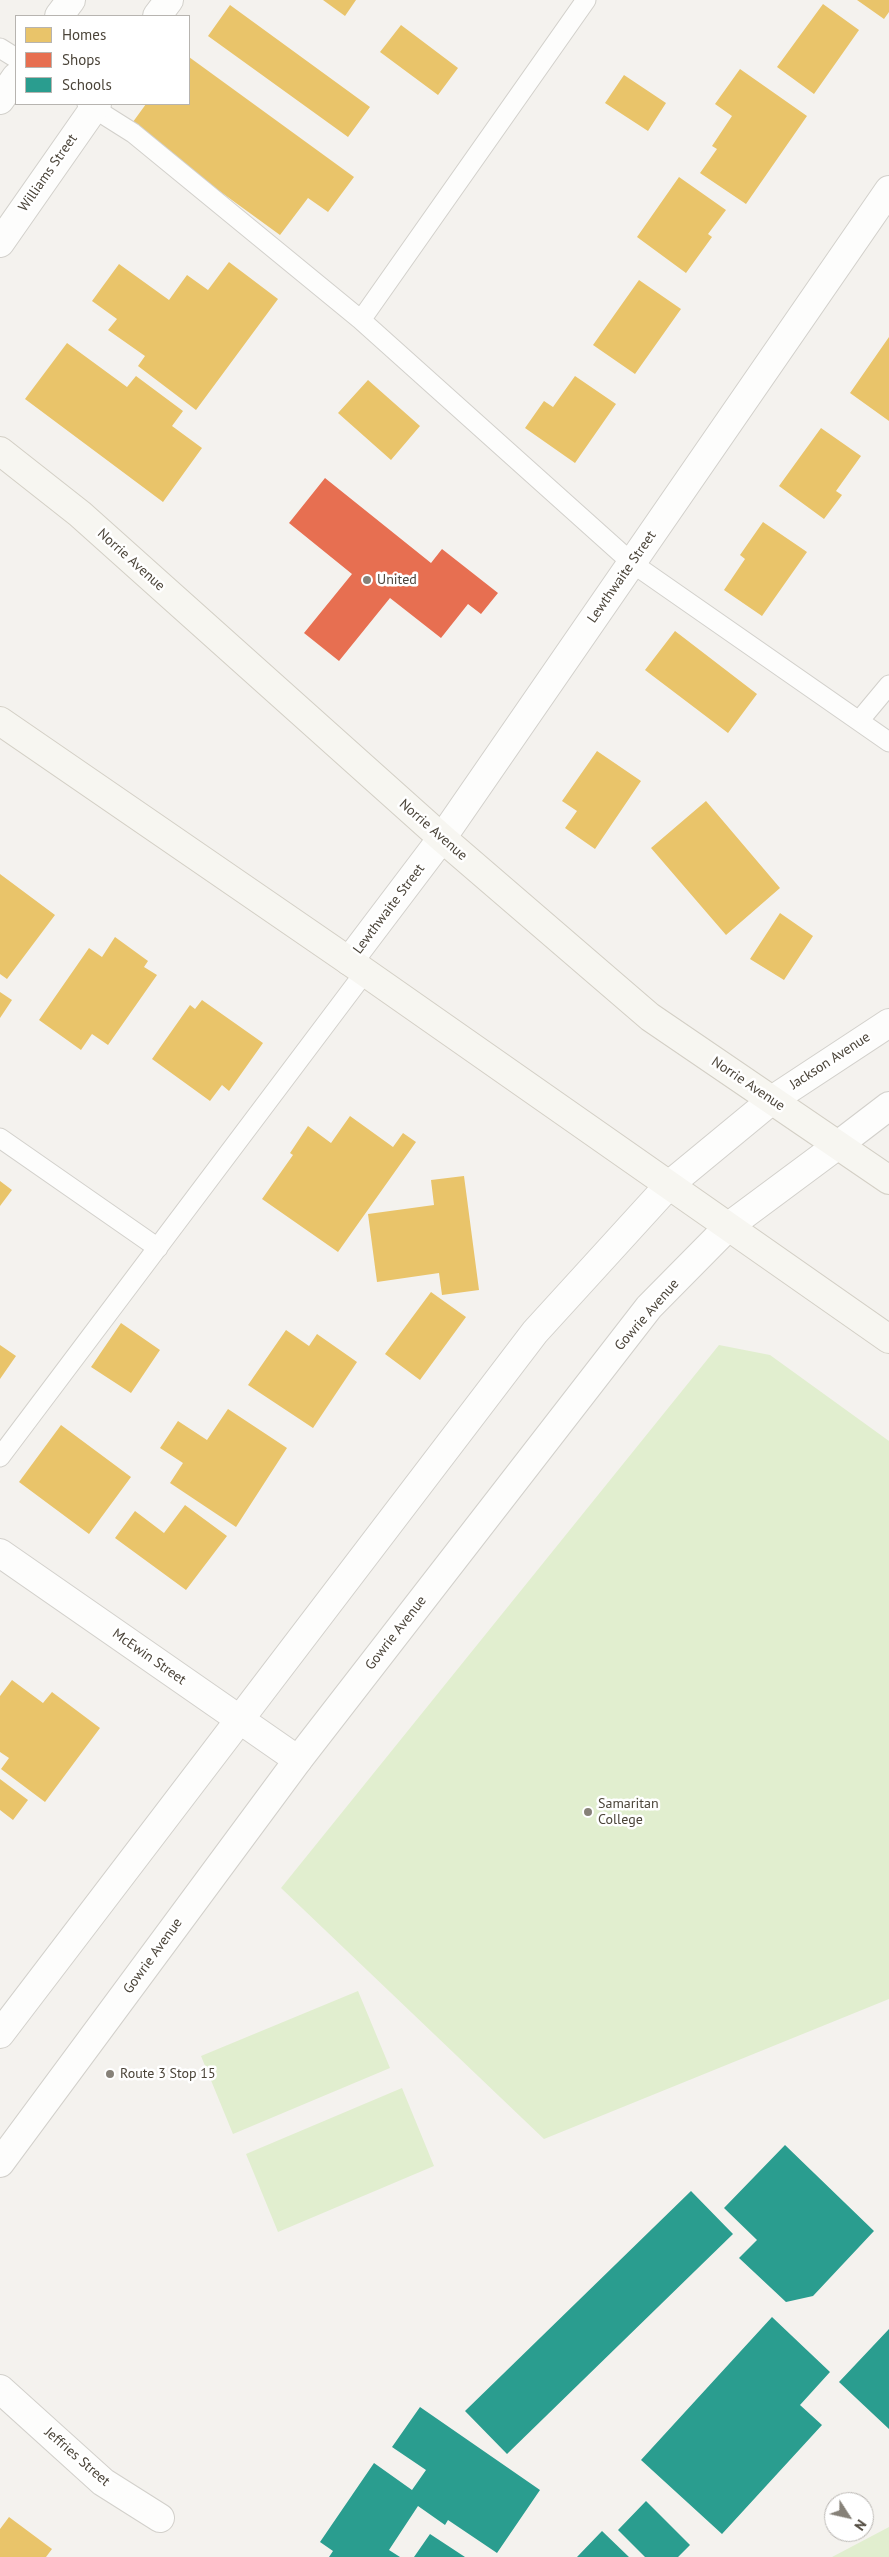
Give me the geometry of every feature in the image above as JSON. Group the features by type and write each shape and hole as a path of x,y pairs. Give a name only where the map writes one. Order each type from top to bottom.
{"main road":[{"name":"Norrie Avenue","path":"0,452 80,514 442,838 650,1017 889,1180"},
{"path":"0,721 357,966 889,1339"}],"street":[{"path":"60,15 70,0"},
{"path":"158,15 169,0"},
{"path":"0,100 15,78"},
{"name":"Williams Street","path":"0,243 92,105"},
{"name":"Lewthwaite Street","path":"357,966 442,838 889,190"},
{"name":"Jackson Avenue","path":"772,1100 889,1023"},
{"path":"0,2034 536,1332 669,1185 772,1100"},
{"path":"838,1145 889,1106"},
{"name":"Gowrie Avenue","path":"0,2163 298,1760 649,1307 728,1226 838,1145"},
{"name":"McEwin Street","path":"0,1553 298,1760"},
{"name":"Jeffries Street","path":"0,2390 103,2482 160,2518"}],"lane":[{"path":"361,320 586,0"},
{"path":"0,48 15,57"},
{"path":"92,105 133,133 361,320 632,563 889,742"},
{"path":"859,720 889,684"},
{"path":"0,1457 158,1248 357,966"},
{"path":"0,1138 158,1248"}],"green space":[{"path":"719,1345 770,1355 889,1441 889,1999 544,2139 281,1888"},
{"path":"358,1991 390,2068 233,2134 201,2056"},
{"path":"402,2088 434,2166 278,2232 246,2154"},
{"path":"889,2527 889,2557 832,2557 860,2542 874,2542 874,2535"}],"building: Homes":[{"path":"323,0 356,0 345,16"},
{"path":"857,0 889,0 889,12 884,19"},
{"path":"823,4 859,30 814,94 777,67"},
{"path":"230,5 370,107 348,137 208,36"},
{"path":"401,25 458,68 438,95 380,52"},
{"path":"190,58 354,177 328,212 308,198 280,235 130,126 145,105 190,105"},
{"path":"740,69 807,116 746,204 700,173 717,149 712,146 732,116 715,104"},
{"path":"624,75 666,103 648,131 605,103"},
{"path":"679,177 726,210 708,234 712,237 686,273 637,237"},
{"path":"229,262 278,299 196,410 138,366 145,356 108,330 117,319 92,301 119,264 169,300 187,275 208,290"},
{"path":"639,280 681,309 635,374 593,345"},
{"path":"889,337 889,421 850,393"},
{"path":"67,343 127,387 136,376 183,411 172,426 202,448 163,502 25,399"},
{"path":"575,376 616,404 575,463 525,428 544,401 553,407"},
{"path":"368,380 420,426 391,460 338,413"},
{"path":"821,428 861,456 836,491 842,495 824,519 779,486"},
{"path":"763,522 807,552 762,616 724,590 745,559 740,555"},
{"path":"675,631 757,694 728,733 645,670"},
{"path":"597,751 641,781 595,849 565,828 577,811 562,801"},
{"path":"706,801 780,888 726,935 651,848"},
{"path":"0,874 55,915 7,979 0,974"},
{"path":"780,913 813,936 784,980 750,959"},
{"path":"115,937 148,961 144,967 157,975 108,1045 92,1034 81,1050 39,1020 89,948 102,957"},
{"path":"0,992 12,1000 0,1018"},
{"path":"202,1000 263,1043 229,1091 222,1085 210,1101 152,1059 190,1005 195,1009"},
{"path":"350,1116 393,1147 403,1133 416,1142 338,1252 262,1199 293,1155 290,1153 308,1126 331,1143"},
{"path":"464,1176 479,1290 442,1295 439,1273 377,1282 368,1214 434,1205 431,1180"},
{"path":"0,1181 12,1190 0,1206"},
{"path":"431,1292 466,1317 420,1380 385,1354"},
{"path":"121,1323 160,1350 131,1393 91,1367"},
{"path":"286,1330 309,1346 317,1334 357,1362 313,1428 248,1385"},
{"path":"0,1345 16,1356 0,1379"},
{"path":"228,1409 287,1448 236,1527 170,1483 183,1463 160,1448 178,1421 207,1440"},
{"path":"61,1425 131,1477 89,1534 19,1482"},
{"path":"185,1505 227,1536 186,1590 115,1538 135,1511 164,1533"},
{"path":"12,1680 43,1703 52,1692 100,1728 45,1802 1,1769 9,1758 0,1752 0,1696"},
{"path":"0,1779 28,1800 13,1820 0,1810"},
{"path":"9,2517 52,2549 46,2557 0,2557 0,2529"}],"building: Shops":[{"path":"325,478 431,563 442,549 498,593 481,614 468,604 441,638 390,598 339,661 304,633 352,574 289,523"}],"building: Schools":[{"path":"785,2145 874,2231 813,2296 786,2302 739,2258 757,2240 724,2208"},
{"path":"691,2191 733,2234 507,2454 465,2411"},
{"path":"772,2317 830,2372 800,2405 822,2425 722,2534 641,2460"},
{"path":"889,2329 889,2429 839,2382"},
{"path":"420,2407 540,2490 497,2553 448,2520 445,2525 418,2506 389,2550 400,2557 329,2557 333,2551 320,2542 374,2463 412,2490 426,2470 392,2447"},
{"path":"646,2501 690,2545 678,2557 645,2557 618,2530"},
{"path":"602,2531 629,2557 577,2557"},
{"path":"430,2534 465,2557 414,2557"}],"place":[{"name":"United","path":"367,580"},
{"name":"Samaritan College","path":"588,1812"},
{"name":"Route 3 Stop 15","path":"110,2074"}]}
